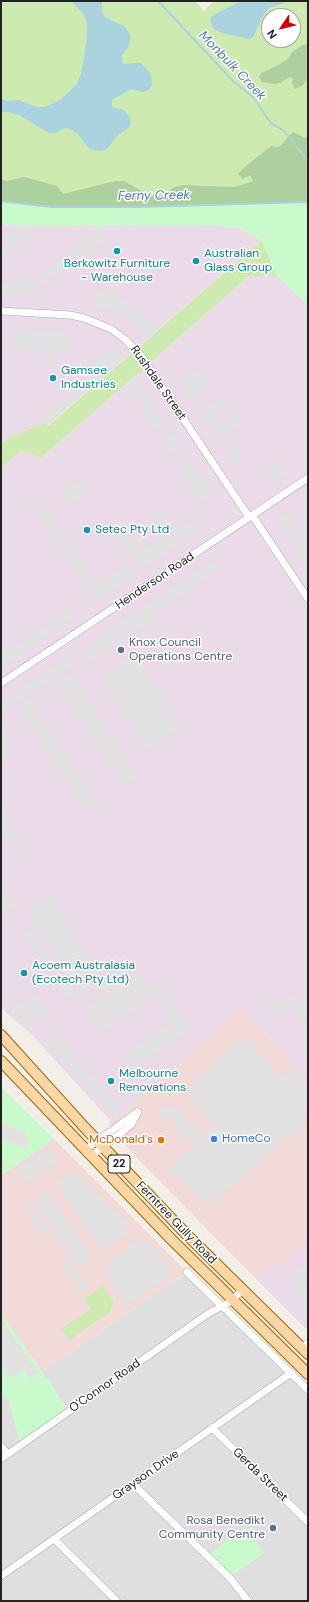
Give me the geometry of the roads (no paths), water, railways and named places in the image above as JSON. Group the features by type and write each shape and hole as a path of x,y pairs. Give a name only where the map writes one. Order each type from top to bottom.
{"main road":[{"name":"Ferntree Gully Road","path":"1,1035 100,1144 187,1235 242,1290 306,1348"},
{"name":"Ferntree Gully Road","path":"1,1061 232,1301 308,1373"},
{"path":"306,1348 302,1358 308,1373"}],"street":[{"name":"Rushdale Street","path":"1,310 70,315 84,318 111,329 126,340 142,357 308,599"},
{"name":"Henderson Road","path":"1,683 308,478"},
{"path":"88,1153 138,1112 131,1125 100,1144"},
{"path":"187,1272 308,1390"},
{"path":"225,1293 242,1290"},
{"name":"O'Connor Road","path":"3,1456 209,1313 232,1301 242,1290"},
{"name":"O'Connor Road","path":"209,1313 217,1301 225,1293"},
{"name":"Grayson Drive","path":"1,1576 291,1373"},
{"name":"Gerda Street","path":"212,1428 308,1522"},
{"path":"1,1446 3,1456"},
{"path":"133,1484 229,1578 248,1601"},
{"path":"54,1539 117,1601"}],"water":[{"path":"71,1 102,1 102,12 106,18 124,26 131,36 128,47 122,55 123,63 141,63 151,74 152,85 148,91 143,92 131,89 112,100 112,107 124,110 130,118 131,124 130,127 117,136 108,148 102,151 96,151 89,148 77,133 70,129 65,128 56,133 49,133 19,115 1,112 1,99 8,101 19,100 37,107 45,107 60,100 76,85 83,64 87,37 87,23 83,13"},
{"path":"241,1 289,1 269,8 261,8 261,20 253,37 250,39 225,34 214,29 210,21 211,17"}],"waterway":[{"name":"Monbulk Creek","path":"158,1 234,82 253,97 271,123 284,131 308,161"},
{"name":"Ferny Creek","path":"1,201 51,207 140,207 308,202"}],"place":[{"name":"Berkowitz Furniture - Warehouse","path":"117,251"},
{"name":"Australian Glass Group","path":"196,261"},
{"name":"Gamsee Industries","path":"53,378"},
{"name":"Setec Pty Ltd","path":"87,530"},
{"name":"Knox Council Operations Centre","path":"121,650"},
{"name":"Acoem Australasia (Ecotech Pty Ltd)","path":"24,973"},
{"name":"Melbourne Renovations","path":"111,1081"},
{"name":"HomeCo","path":"214,1139"},
{"name":"McDonald's","path":"161,1140"},
{"name":"Rosa Benedikt Community Centre","path":"273,1528"}]}
